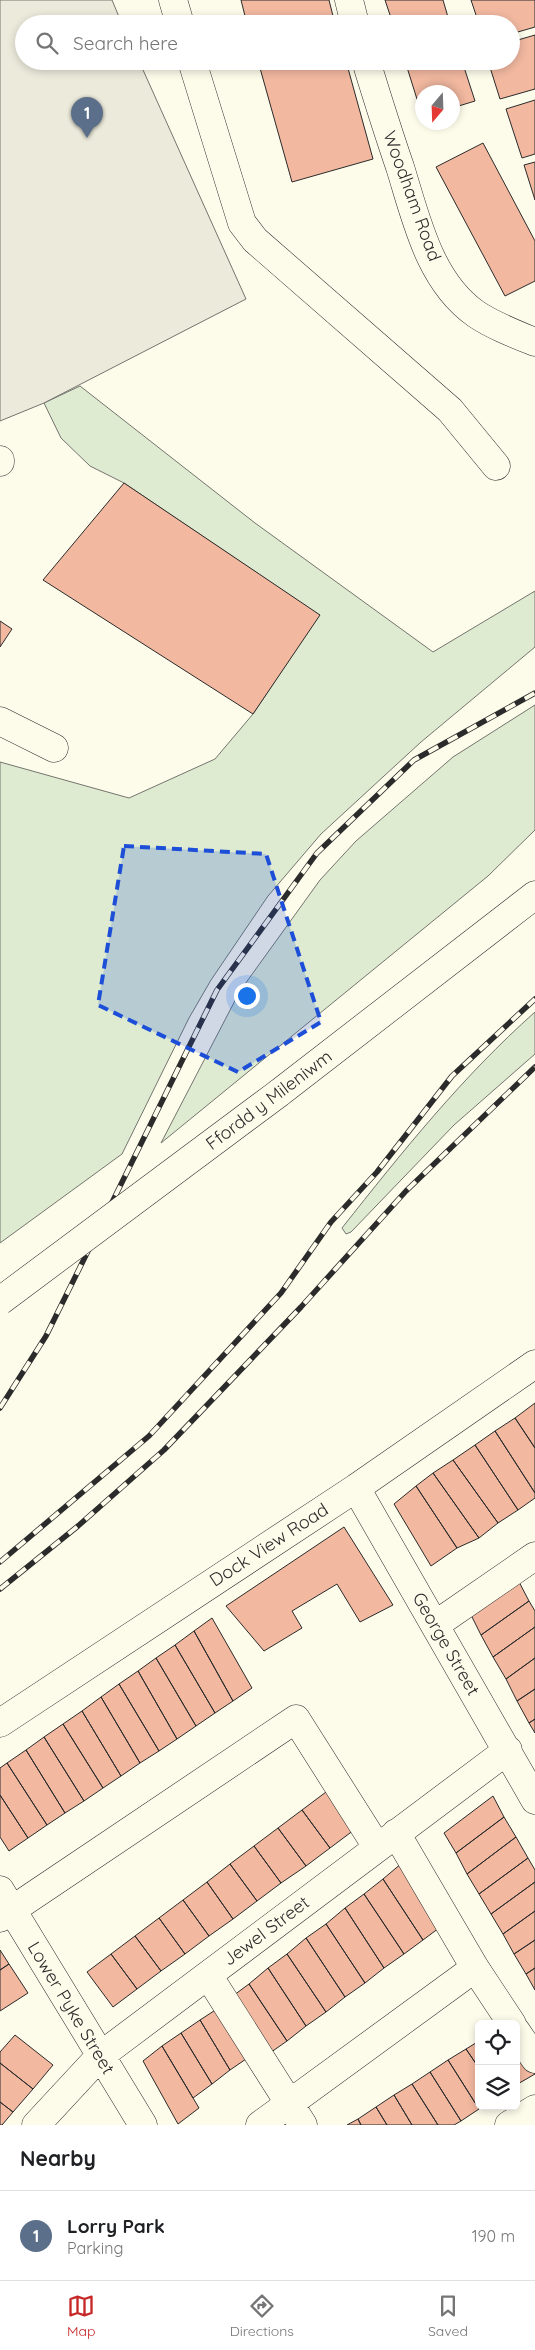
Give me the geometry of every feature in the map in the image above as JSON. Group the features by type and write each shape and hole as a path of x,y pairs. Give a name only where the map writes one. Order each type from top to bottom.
{"street":[{"path":"173,0 177,15"},
{"path":"348,0 352,15"},
{"path":"195,70 242,223 255,240 450,410 496,466"},
{"name":"Woodham Road","path":"369,70 424,242 440,273 460,299 476,314 513,334 535,342"},
{"path":"0,721 54,748"},
{"name":"Ffordd y Mileniwm","path":"0,1301 279,1093 535,895"},
{"name":"Dock View Road","path":"0,1723 356,1488 535,1364"},
{"name":"George Street","path":"356,1488 535,1800"},
{"path":"435,1625 535,1556"},
{"path":"4,1906 296,1719 386,1840 509,2020"},
{"name":"Jewel Street","path":"36,2125 100,2056 508,1750"},
{"name":"Lower Pyke Street","path":"4,1906 143,2125"},
{"path":"260,2125 296,2114 475,1968"},
{"path":"208,1975 296,2114"},
{"path":"520,2037 535,2059"},
{"path":"509,2125 535,2109"}],"highlighted area":[{"path":"124,846 266,854 321,1022 238,1072 98,1005"}],"green space":[{"path":"80,386 255,523 433,652 535,591 535,647 421,742 321,834 268,896 211,980 189,1018 122,1154 0,1243 0,762 129,798 215,759 253,714 319,615 124,483 90,466 61,438 44,403"},
{"path":"535,705 535,830 488,876 161,1143 240,991 320,880 356,841 453,757"},
{"path":"535,1012 535,1054 454,1125 351,1232 346,1234 342,1228 410,1143 458,1088"}],"shaded area":[{"path":"0,0 112,0 118,15 15,15 15,70 143,70 246,299 44,403 0,421"}],"building":[{"path":"241,0 329,0 333,15 245,15"},
{"path":"385,0 443,0 447,15 390,15"},
{"path":"471,0 535,0 535,27 520,31 520,15 476,15"},
{"path":"535,35 535,89 500,99 491,70 520,70 520,39"},
{"path":"261,70 348,70 373,159 292,182"},
{"path":"408,70 465,70 475,101 460,106 460,85 415,85 415,93"},
{"path":"535,100 535,154 522,158 506,109"},
{"path":"483,143 535,241 535,281 505,296 436,167"},
{"path":"535,162 535,200 524,165"},
{"path":"124,483 320,615 253,714 43,580"},
{"path":"0,621 12,629 0,647"},
{"path":"535,1403 535,1448 515,1418"},
{"path":"515,1418 535,1448 535,1493 495,1431"},
{"path":"495,1431 535,1493 535,1498 518,1510 475,1445"},
{"path":"475,1445 518,1510 498,1523 453,1460"},
{"path":"453,1460 498,1523 479,1538 433,1473"},
{"path":"433,1473 479,1538 457,1548 416,1486"},
{"path":"416,1486 457,1548 431,1566 394,1504"},
{"path":"344,1527 393,1605 360,1622 337,1584 292,1611 302,1628 264,1651 226,1606"},
{"path":"517,1578 529,1601 481,1635 470,1613"},
{"path":"529,1601 535,1611 535,1627 493,1657 481,1635"},
{"path":"212,1618 252,1688 233,1701 194,1631"},
{"path":"535,1627 535,1658 506,1679 493,1657"},
{"path":"194,1631 233,1701 215,1713 175,1645"},
{"path":"175,1645 215,1713 196,1726 156,1658"},
{"path":"156,1658 196,1726 177,1739 138,1671"},
{"path":"535,1658 535,1689 517,1701 506,1679"},
{"path":"138,1671 177,1739 159,1751 119,1684"},
{"path":"119,1684 159,1751 140,1763 101,1697"},
{"path":"535,1689 535,1719 529,1723 517,1701"},
{"path":"101,1697 140,1763 121,1776 82,1711"},
{"path":"82,1711 121,1776 103,1788 63,1724"},
{"path":"535,1719 535,1733 529,1723"},
{"path":"63,1724 103,1788 84,1801 44,1737"},
{"path":"44,1737 84,1801 65,1813 26,1750"},
{"path":"26,1750 65,1813 47,1825 7,1763"},
{"path":"7,1763 47,1825 28,1838 0,1795 0,1768"},
{"path":"326,1792 354,1830 330,1848 302,1810"},
{"path":"0,1795 28,1838 9,1851 0,1837"},
{"path":"493,1796 504,1817 456,1853 444,1833"},
{"path":"302,1810 330,1848 306,1866 278,1828"},
{"path":"504,1817 516,1837 467,1874 456,1853"},
{"path":"278,1828 306,1866 281,1883 254,1846"},
{"path":"516,1837 528,1858 479,1894 467,1874"},
{"path":"254,1846 281,1883 257,1901 230,1864"},
{"path":"528,1858 535,1870 535,1882 491,1914 479,1894"},
{"path":"402,1863 443,1925 423,1940 383,1879"},
{"path":"230,1864 257,1901 233,1919 207,1882"},
{"path":"383,1879 423,1940 404,1954 364,1894"},
{"path":"207,1882 233,1919 209,1936 183,1900"},
{"path":"535,1882 535,1911 503,1934 491,1914"},
{"path":"364,1894 404,1954 384,1968 345,1908"},
{"path":"183,1900 209,1936 185,1954 159,1918"},
{"path":"345,1908 384,1968 365,1983 326,1924"},
{"path":"535,1911 535,1940 514,1954 503,1934"},
{"path":"159,1918 185,1954 161,1971 135,1936"},
{"path":"326,1924 365,1983 345,1997 306,1938"},
{"path":"135,1936 161,1971 137,1989 111,1954"},
{"path":"306,1938 345,1997 326,2012 287,1954"},
{"path":"535,1940 535,1968 526,1974 514,1954"},
{"path":"0,1950 9,1964 0,1970"},
{"path":"111,1954 137,1989 113,2007 87,1972"},
{"path":"287,1954 326,2012 306,2026 268,1968"},
{"path":"9,1964 28,1993 0,2011 0,1970"},
{"path":"268,1968 306,2026 287,2041 249,1984"},
{"path":"535,1968 535,1990 526,1974"},
{"path":"249,1984 287,2041 267,2055 230,1998"},
{"path":"220,2007 249,2057 230,2070 200,2020"},
{"path":"200,2020 230,2070 212,2084 181,2033"},
{"path":"181,2033 212,2084 193,2098 162,2046"},
{"path":"15,2035 53,2065 33,2089 0,2063 0,2052"},
{"path":"475,2043 475,2062 466,2049"},
{"path":"162,2046 199,2108 178,2124 143,2061"},
{"path":"466,2049 475,2062 475,2103 448,2060"},
{"path":"520,2052 535,2074 520,2083"},
{"path":"448,2060 475,2103 475,2110 478,2110 461,2121 430,2072"},
{"path":"0,2063 33,2089 13,2112 0,2102"},
{"path":"430,2072 461,2121 454,2125 438,2125 412,2084"},
{"path":"412,2084 438,2125 412,2125 394,2095"},
{"path":"394,2095 412,2125 387,2125 376,2107"},
{"path":"0,2102 13,2112 2,2125 0,2125"},
{"path":"376,2107 387,2125 361,2125 358,2119"},
{"path":"358,2119 361,2125 347,2125"}],"railway":[{"path":"0,1408 46,1336 217,990 317,853 414,760 535,693"},
{"path":"0,1562 149,1436 281,1293 331,1222 377,1172 452,1076 535,999"},
{"path":"0,1589 78,1526 164,1450 301,1307 406,1191 535,1067"}],"place":[{"name":"Lorry Park","path":"87,138"}]}
